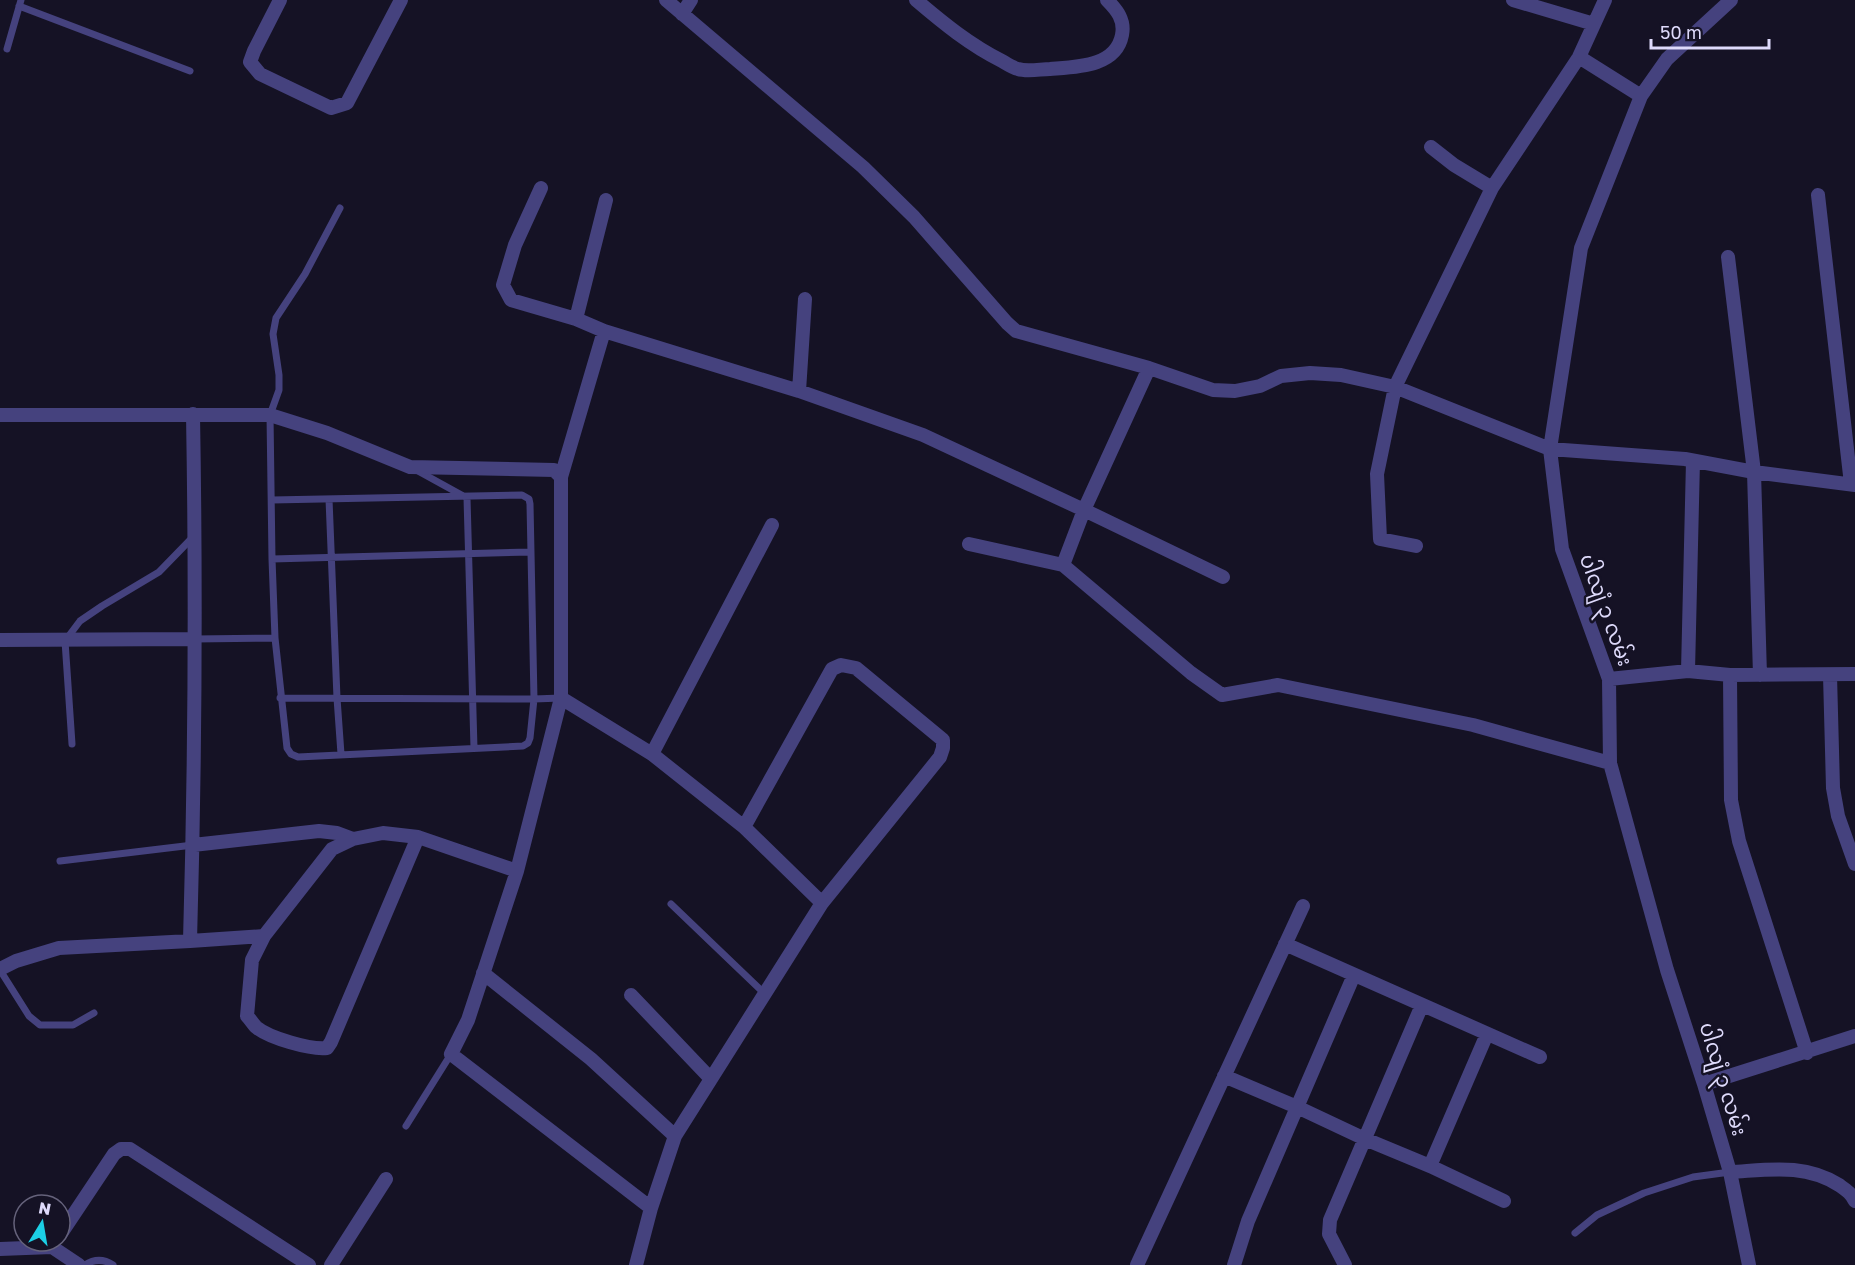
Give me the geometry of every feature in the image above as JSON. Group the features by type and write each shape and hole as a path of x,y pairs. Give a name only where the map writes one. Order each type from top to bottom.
{"street":[{"path":"280,0 250,62 260,74 331,108 346,103 401,0"},
{"path":"666,0 863,167 914,217 1007,324 1016,331 1149,368 1214,390 1235,391 1260,386 1281,376 1310,373 1341,375 1395,387 1550,449 1694,461 1754,472 1853,485 1818,195"},
{"path":"682,14 691,0"},
{"path":"916,0 982,51 1018,69 1041,69 1081,67 1104,60 1117,51 1124,25 1117,10 1107,0"},
{"path":"1513,0 1594,24"},
{"path":"1416,546 1380,539 1377,474 1395,387 1492,188 1579,57 1605,0"},
{"name":"ပါလျံ ၃ လမ်း","path":"1731,0 1667,59 1641,96 1581,248 1550,449 1562,549 1610,679 1610,763 1667,970 1730,1172 1749,1265"},
{"path":"1579,57 1641,96"},
{"path":"1431,147 1454,165 1492,188"},
{"path":"541,188 515,245 503,285 511,300 799,391 923,435 1223,577"},
{"path":"576,319 606,200"},
{"path":"1728,257 1754,472 1760,675"},
{"path":"799,391 805,299"},
{"path":"604,331 561,477 561,698 517,871 468,1020 451,1054 651,1208"},
{"path":"1063,565 1084,510 1149,368"},
{"path":"190,941 193,845 195,534 193,414"},
{"path":"0,416 270,415 327,433 410,467 554,470 561,477"},
{"path":"1688,671 1694,461"},
{"path":"652,754 772,525"},
{"path":"969,544 1063,565 1191,673 1222,695 1278,685 1473,725 1610,763"},
{"path":"0,640 194,639"},
{"path":"636,1265 651,1208 675,1136 822,903 940,757 943,740 856,668 841,665 832,669 744,827"},
{"path":"1610,679 1688,671 1730,675 1855,674"},
{"path":"1730,675 1731,800 1737,831 1807,1053"},
{"path":"1830,675 1833,789 1838,816 1855,864"},
{"path":"561,698 652,754 744,827 822,903"},
{"path":"193,845 319,831 337,833 353,839"},
{"path":"418,837 327,1048 318,1049 270,1035 256,1027 247,1016 252,960 264,936 332,849 353,839 383,834 418,837 517,871"},
{"path":"1137,1265 1303,906"},
{"path":"0,969 16,961 59,948 264,936"},
{"path":"1285,944 1540,1057"},
{"path":"483,973 591,1059 675,1136"},
{"path":"1234,1265 1248,1221 1354,975"},
{"path":"632,995 711,1079"},
{"path":"1345,1265 1329,1234 1330,1220 1422,1005"},
{"path":"1430,1166 1487,1034"},
{"path":"1704,1084 1855,1036"},
{"path":"1224,1076 1504,1201"},
{"path":"72,1217 114,1154 121,1149 130,1149 309,1265"},
{"path":"1730,1172 1794,1169 1826,1177 1852,1194 1855,1201"},
{"path":"331,1265 386,1179"},
{"path":"68,1253 79,1265"}],"lane":[{"path":"6,49 20,3 190,71"},
{"path":"272,500 467,498 522,495 529,499 534,699 530,738 526,745 298,756 291,754 286,748 275,638 272,559 270,415 279,390 277,350 273,334 276,318 305,274 340,208"},
{"path":"410,467 467,498"},
{"path":"467,498 474,748"},
{"path":"329,499 341,754"},
{"path":"72,744 64,641 80,621 159,572 195,534"},
{"path":"272,559 531,552"},
{"path":"194,639 275,638"},
{"path":"280,698 561,698"},
{"path":"60,861 193,845"},
{"path":"671,904 765,994"},
{"path":"0,969 29,1016 40,1025 73,1025 94,1013"},
{"path":"406,1126 451,1054"},
{"path":"1575,1233 1597,1215 1644,1193 1693,1177 1730,1172"},
{"path":"85,1265 92,1261 113,1265"}]}
